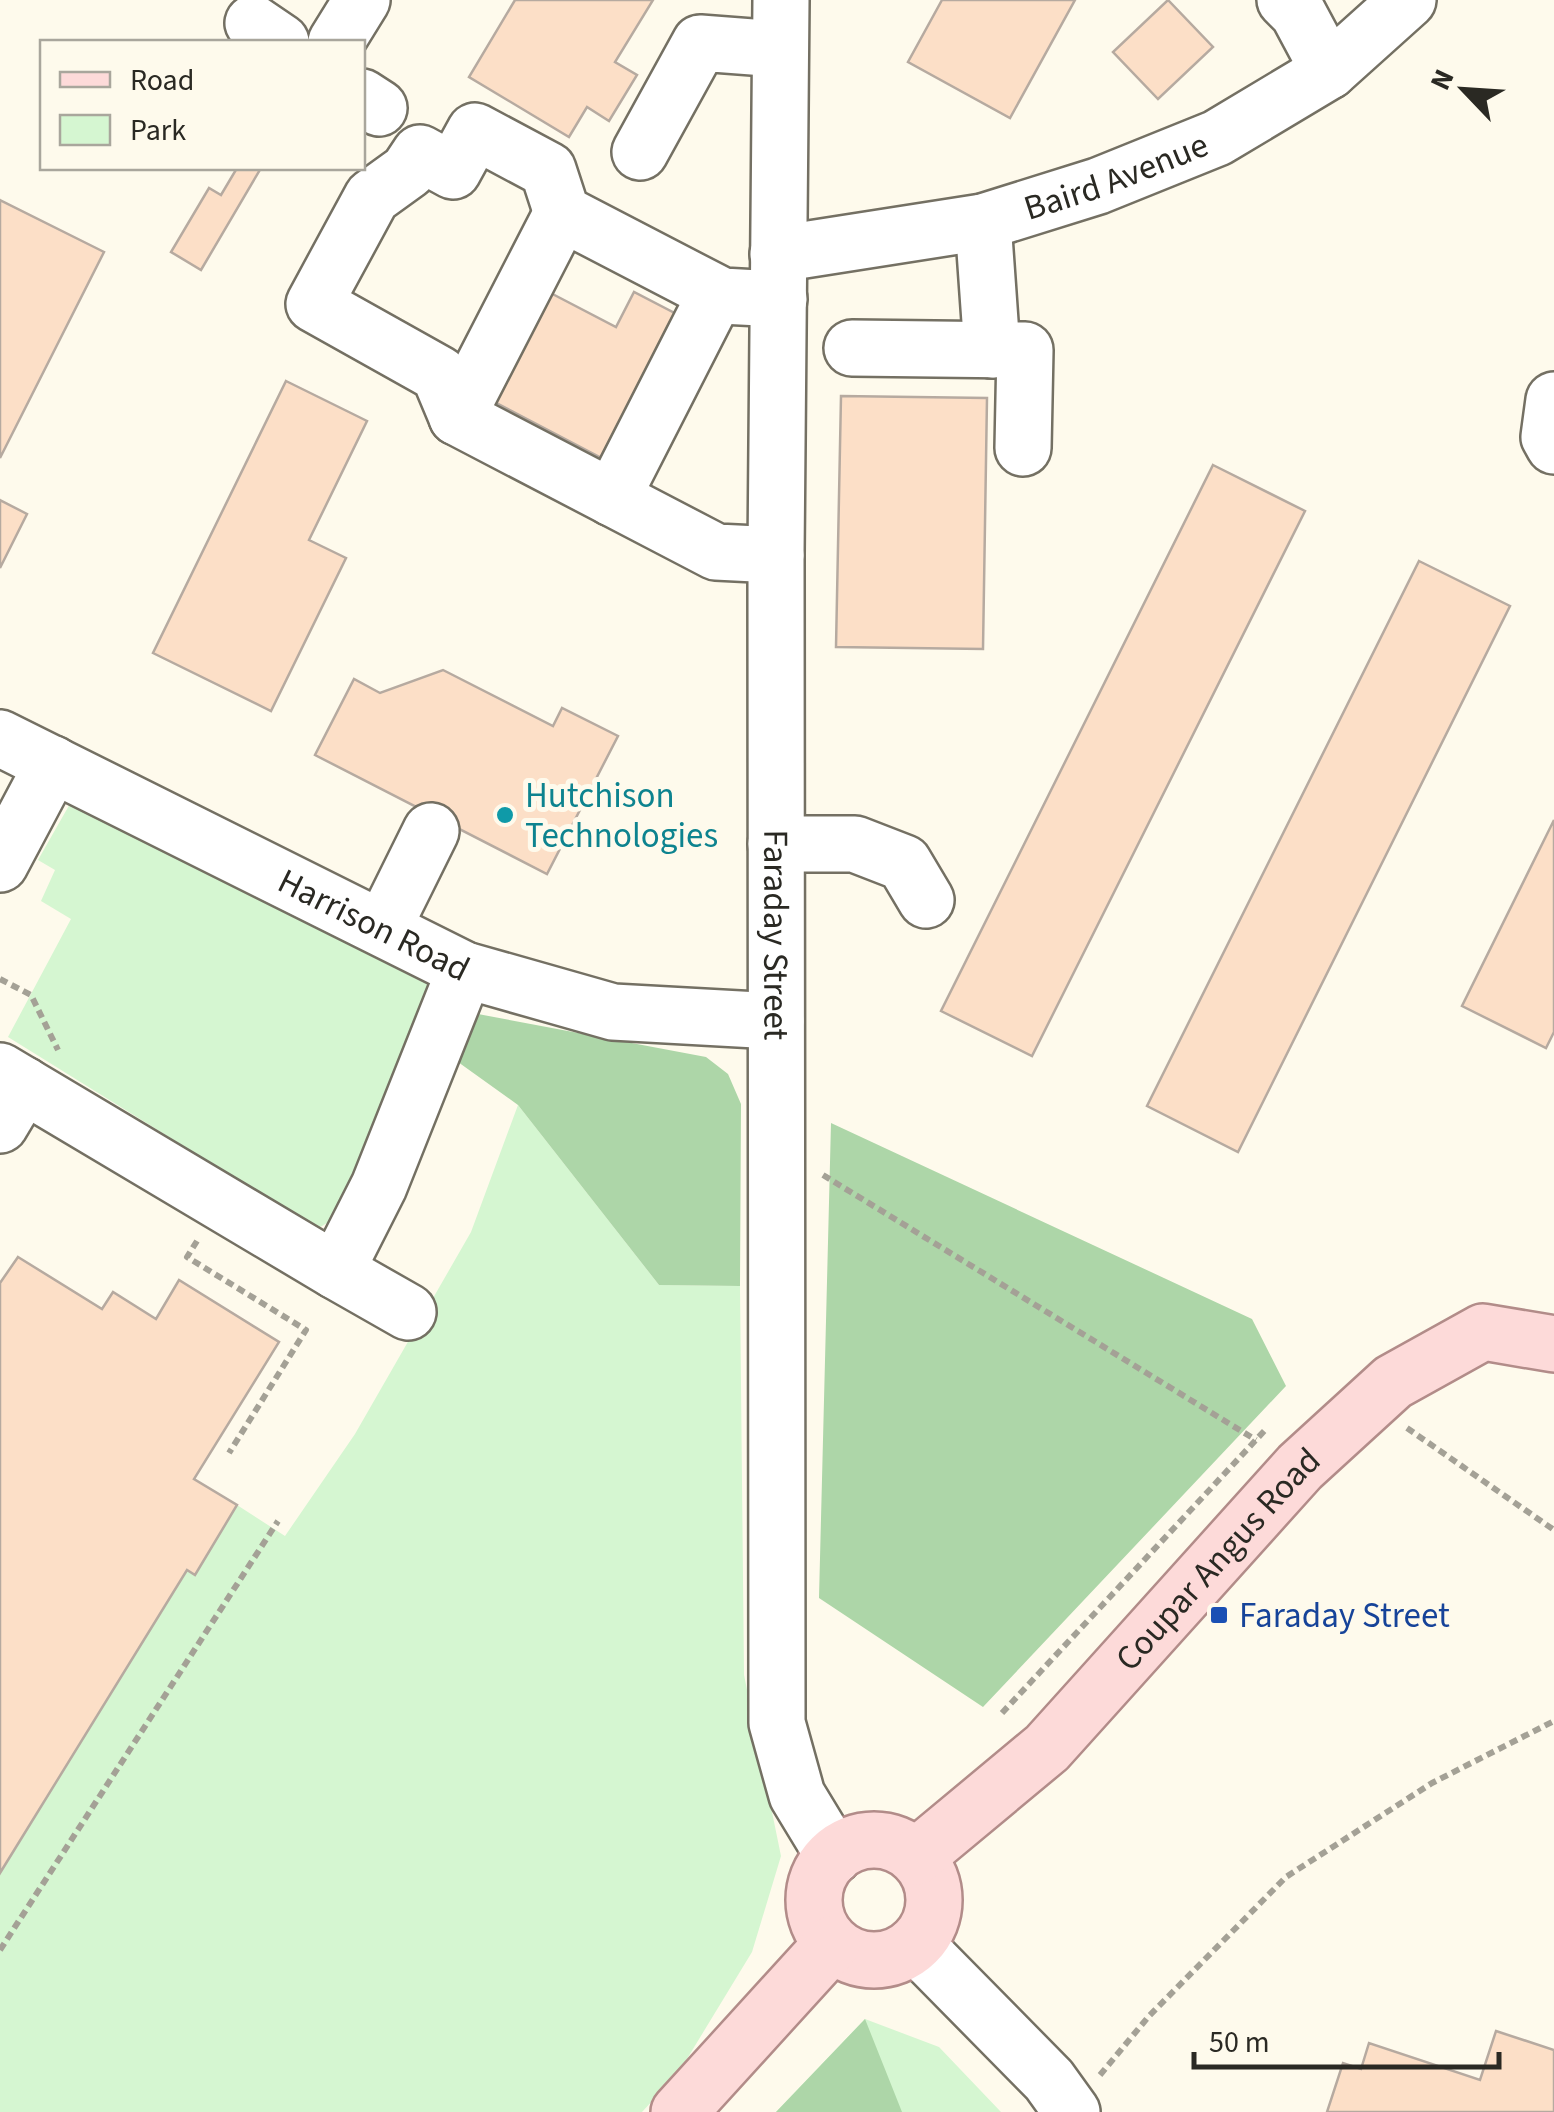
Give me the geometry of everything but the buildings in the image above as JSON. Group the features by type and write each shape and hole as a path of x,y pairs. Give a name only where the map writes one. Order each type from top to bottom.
{"main road":[{"name":"Coupar Angus Road","path":"916,1857 1046,1748 1300,1467 1392,1382 1483,1332 1554,1344"},
{"path":"876,1840 898,1845 916,1857 928,1873 933,1910 927,1929 915,1944 896,1956 874,1961 851,1956 832,1944 820,1928 814,1890 834,1856 853,1844 876,1840"},
{"path":"679,2112 832,1944"}],"street":[{"path":"337,40 362,0"},
{"name":"Baird Avenue","path":"716,294 983,222 1098,186 1218,138 1330,70 1408,0"},
{"path":"1297,4 1330,70"},
{"path":"640,152 700,43 781,24"},
{"name":"Faraday Street","path":"781,24 776,555 777,1723 798,1795 834,1856"},
{"path":"612,498 716,294 562,214 548,170 475,131 453,171 420,153 408,171 372,197 314,304 439,374 456,417 612,498 716,552 776,555"},
{"path":"456,417 562,214"},
{"path":"983,222 992,350"},
{"path":"852,348 1025,350 1023,448"},
{"path":"1554,400 1548,437 1554,446"},
{"name":"Harrison Road","path":"0,738 465,970 613,1012 776,1021"},
{"path":"0,864 53,764"},
{"path":"383,928 431,831"},
{"path":"776,844 854,844 904,862 926,900"},
{"path":"336,1271 380,1186 465,970"},
{"path":"8,1094 408,1312"},
{"path":"915,1944 1052,2104"}],"path":[{"path":"776,1146 1300,1467"},
{"path":"1370,1402 1554,1530"},
{"path":"0,1950 278,1522"},
{"path":"1052,2104 1149,2016 1286,1877 1432,1784 1554,1721"}],"green space":[{"path":"71,802 431,984 337,1217 317,1229 8,1037 71,919 41,901 55,870 38,860"},
{"path":"478,1014 706,1057 728,1074 741,1104 740,1286 659,1285 518,1105 458,1062"},
{"path":"518,1105 659,1285 740,1286 744,1675 781,1856 752,1952 679,2072 642,2112 0,2112 0,1873 187,1570 195,1574 237,1505 285,1536 355,1434 471,1232"},
{"path":"831,1123 1252,1319 1286,1386 983,1707 819,1598"},
{"path":"865,2019 939,2047 1001,2112 776,2112"},
{"path":"865,2019 902,2112 776,2112"}],"place":[{"name":"Hutchison Technologies","path":"505,815"},
{"name":"Faraday Street","path":"1219,1615"}]}
